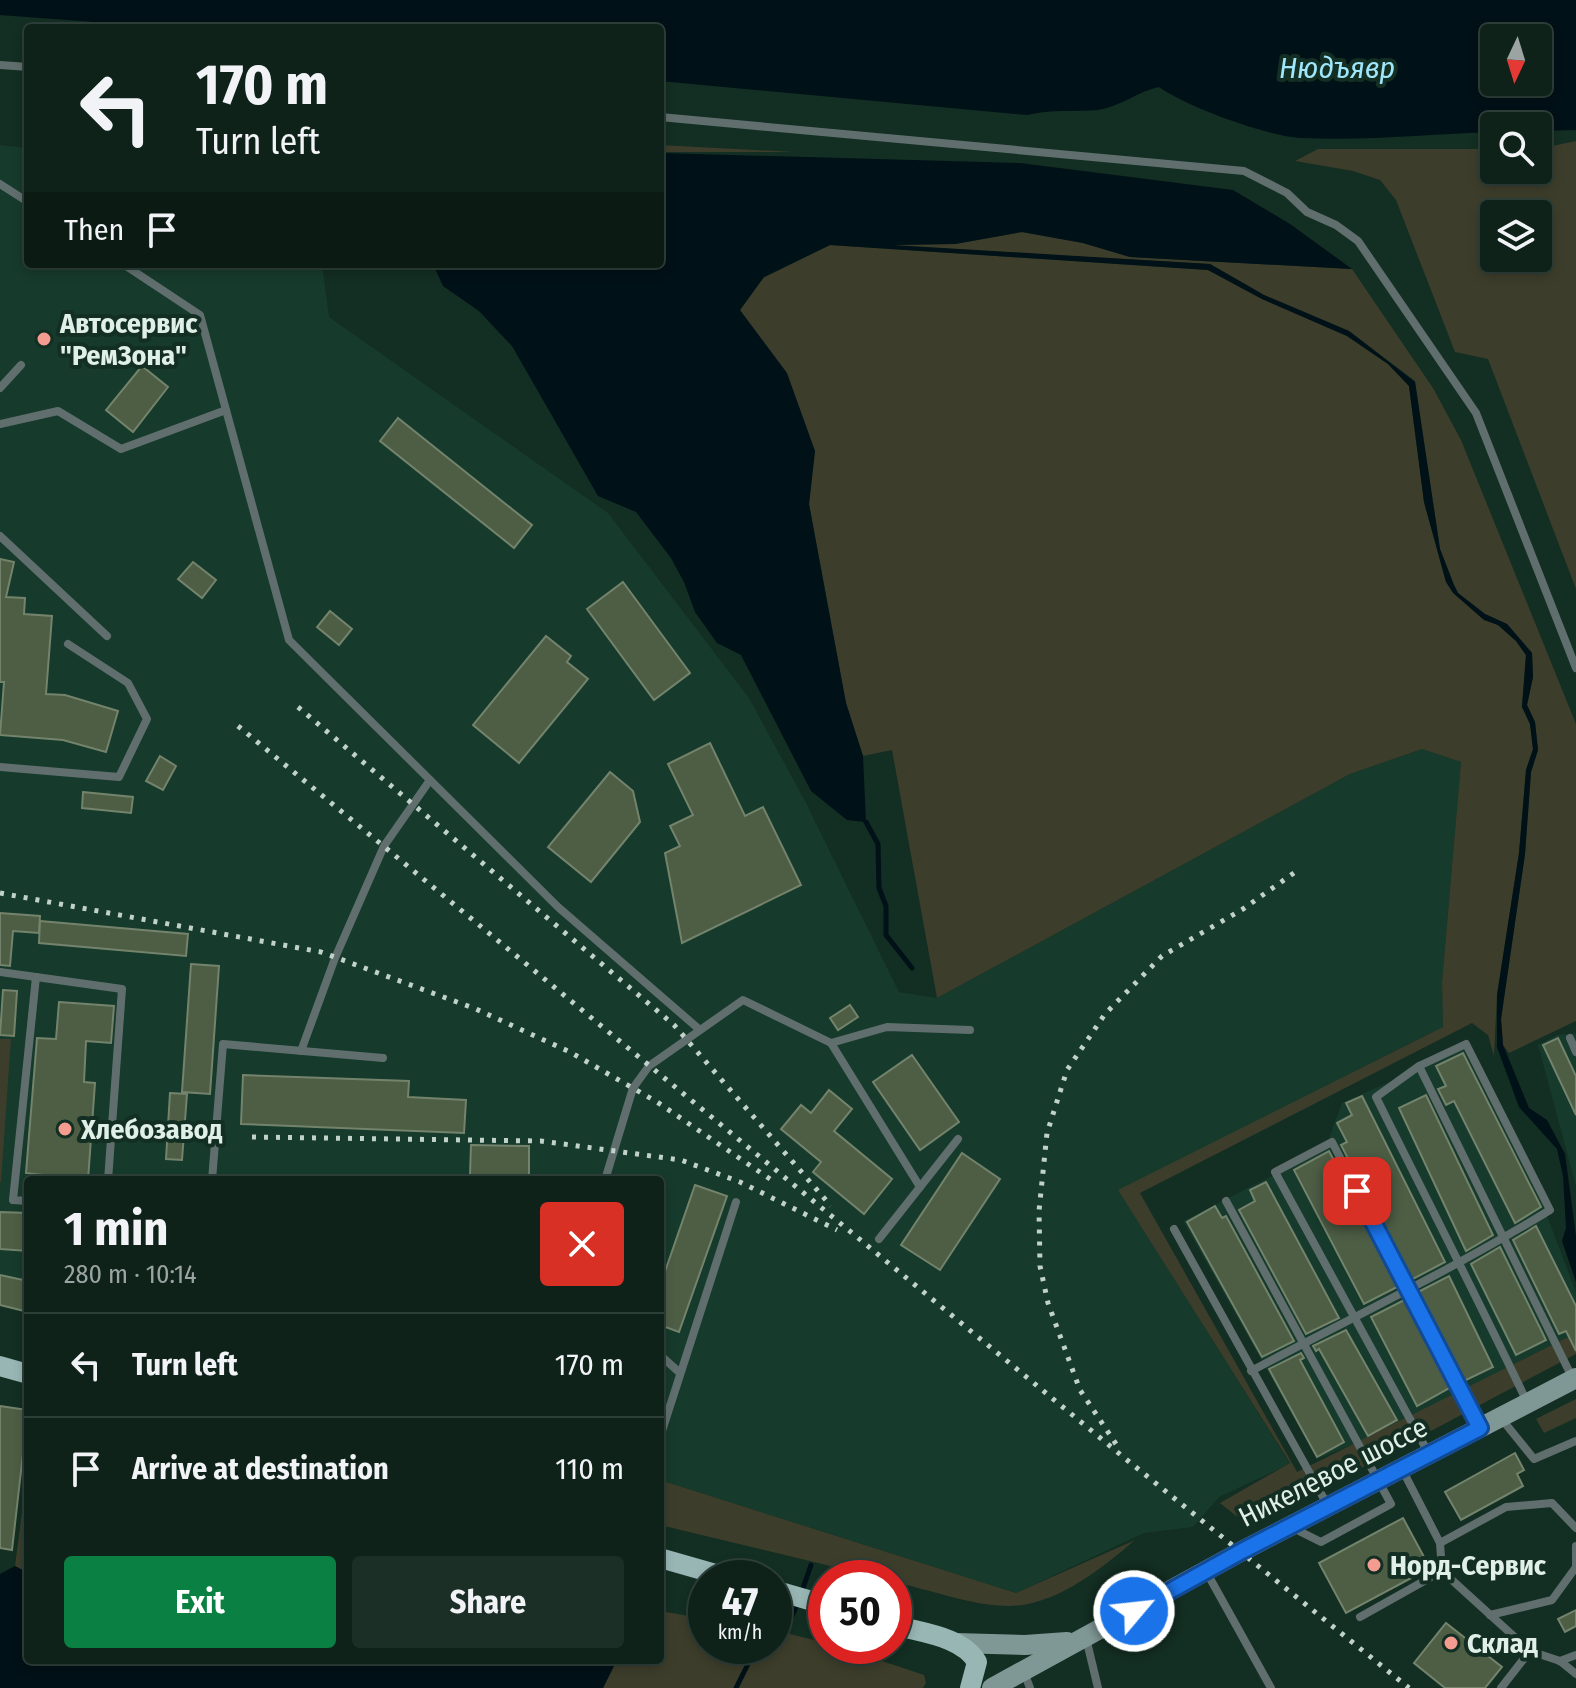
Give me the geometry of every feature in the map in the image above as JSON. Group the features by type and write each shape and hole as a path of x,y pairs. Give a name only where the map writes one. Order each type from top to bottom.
{"main road":[{"path":"0,1366 24,1373"},
{"name":"Никелевое шоссе","path":"992,1688 1027,1679 1084,1639 1289,1526 1576,1378"},
{"path":"664,1559 688,1566"},
{"path":"912,1630 956,1643 1025,1645 1084,1639"},
{"path":"956,1643 971,1652 977,1662 970,1688"}],"lane":[{"path":"0,65 24,67"},
{"path":"664,117 1244,171 1287,193 1307,212 1336,225 1358,241 1476,413 1576,668"},
{"path":"0,184 24,199"},
{"path":"129,268 200,315 289,640 558,907 700,1030"},
{"path":"0,388 21,365"},
{"path":"0,424 58,411 121,449 226,410"},
{"path":"0,536 107,636"},
{"path":"0,767 119,777 147,719 128,683 68,644"},
{"path":"301,1051 335,958 384,846 430,780"},
{"path":"0,972 122,989 108,1176"},
{"path":"24,1201 13,1200 36,977"},
{"path":"606,1176 633,1088 649,1066 743,1000 831,1043 920,1187"},
{"path":"831,1043 887,1027 970,1030"},
{"path":"1570,1038 1576,1052"},
{"path":"212,1176 223,1044 383,1058"},
{"path":"1251,1371 1458,1262 1503,1238 1550,1210 1466,1044 1419,1066 1376,1097 1458,1262 1527,1403"},
{"path":"1419,1066 1569,1371 1576,1378"},
{"path":"879,1239 958,1139"},
{"path":"1429,1455 1275,1172 1332,1142 1480,1428"},
{"path":"1226,1201 1391,1504 1321,1542 1289,1526"},
{"path":"664,1424 736,1202"},
{"path":"1174,1229 1328,1507"},
{"path":"664,1359 680,1373"},
{"path":"1500,1417 1534,1459 1576,1441"},
{"path":"1402,1469 1440,1543 1442,1571 1530,1651 1560,1661 1576,1674"},
{"path":"1440,1543 1506,1507 1552,1503 1576,1528"},
{"path":"1490,1615 1552,1600 1576,1568 1576,1546"},
{"path":"1360,1617 1442,1571"},
{"path":"1206,1572 1271,1688"},
{"path":"1084,1639 1098,1688"},
{"path":"1501,1688 1530,1651"},
{"path":"1560,1661 1576,1655"}],"shaded area":[{"path":"1576,141 1576,589 1488,359 1455,352 1396,200 1380,180 1353,171 1295,161 1318,149 1480,149 1480,184 1552,184 1552,146"},
{"path":"0,145 24,148 24,268 323,268 329,317 608,513 749,698 805,801 899,992 937,998 1350,774 1422,749 1461,762 1442,982 1443,1027 1119,1191 1290,1464 1219,1497 1193,1527 1144,1533 1016,1593 664,1481 664,1176 24,1176 24,1311 0,1305"},
{"path":"664,145 794,152 664,152"},
{"path":"1022,232 1083,243 1130,257 1352,269 1433,388 1461,440 1576,724 1576,1021 1509,1053 1503,1045 1501,1019 1525,854 1531,772 1538,750 1535,722 1527,705 1533,677 1532,653 1507,624 1485,614 1458,593 1454,585 1440,549 1415,381 1349,331 1264,295 1210,264 876,245 955,244"},
{"path":"830,245 1208,270 1262,299 1347,336 1388,364 1409,386 1424,502 1446,582 1483,619 1498,625 1516,641 1526,655 1522,706 1530,724 1533,749 1526,770 1519,853 1497,995 1494,1056 1488,1035 1472,1023 1140,1193 1297,1472 1576,1333 1576,1354 1250,1527 1220,1503 1290,1463 1118,1190 1443,1027 1442,982 1461,762 1422,749 1350,774 937,998 892,750 863,756 846,703 809,504 815,451 740,310 763,278"},
{"path":"1576,1033 1576,1186 1538,1045 1557,1035"},
{"path":"0,1039 11,1039 1,1182 0,1182"},
{"path":"1465,1048 1543,1205 1576,1292 1576,1333 1373,1436 1317,1459 1183,1221 1325,1149 1342,1103"},
{"path":"1576,1399 1576,1418 1544,1433 1536,1419"},
{"path":"664,1481 1016,1593 1135,1540 1077,1584 1045,1599 1010,1606 966,1601 912,1587 912,1560 808,1561 664,1526"},
{"path":"24,1497 24,1571 15,1566"},
{"path":"664,1612 688,1616 688,1664 792,1664 792,1634 808,1638 808,1664 891,1664 924,1675 926,1683 923,1688 603,1688 615,1664 664,1664"}],"water":[{"name":"Нюдъявр","path":"0,0 1576,0 1576,130 1552,131 1552,112 1480,112 1480,133 1303,138 1229,120 1159,87 1098,110 1027,115 664,81 664,24 121,24 0,15"},
{"path":"664,153 1020,163 1233,190 1290,224 1352,269 1130,257 1083,243 1022,232 955,244 893,245 1210,264 1264,295 1349,331 1415,382 1440,549 1454,585 1458,593 1485,614 1507,624 1532,653 1533,677 1527,705 1535,722 1538,750 1531,772 1525,854 1501,1019 1503,1045 1529,1108 1547,1120 1565,1154 1576,1236 1576,1282 1562,1241 1566,1228 1563,1176 1557,1149 1519,1107 1497,1047 1497,995 1519,853 1526,770 1533,749 1530,724 1522,707 1526,655 1516,641 1498,625 1484,620 1453,593 1446,582 1424,502 1409,386 1388,364 1347,336 1262,299 1208,270 830,245 764,277 740,310 787,373 815,451 809,504 846,703 863,756 866,822 847,820 811,791 741,655 717,643 695,612 671,558 636,512 598,496 512,346 479,311 443,286 435,268 664,268"},
{"path":"15,1566 24,1571 24,1664 615,1664 603,1688 0,1688 0,1574"}],"building":[{"path":"142,366 168,387 133,432 106,410"},
{"path":"398,418 532,525 514,548 380,441"},
{"path":"0,559 14,562 6,597 25,598 24,614 52,616 46,694 65,695 118,711 106,752 63,740 0,735 4,682 0,682"},
{"path":"193,562 216,580 202,598 178,579"},
{"path":"623,582 690,673 654,700 587,609"},
{"path":"330,611 352,629 339,645 317,627"},
{"path":"546,636 571,656 567,662 588,679 519,763 473,725"},
{"path":"710,743 745,816 763,807 801,885 682,943 665,853 680,846 670,826 693,815 668,764"},
{"path":"160,756 176,766 163,790 146,781"},
{"path":"610,772 633,791 640,822 591,882 548,847"},
{"path":"83,792 133,797 131,813 82,808"},
{"path":"0,913 40,916 39,933 13,931 10,966 0,965"},
{"path":"40,921 188,934 186,956 39,943"},
{"path":"191,964 219,966 210,1094 182,1092"},
{"path":"3,990 17,991 14,1036 0,1035"},
{"path":"59,1002 114,1006 111,1043 86,1041 84,1082 95,1083 88,1176 26,1173 37,1038 56,1039"},
{"path":"850,1005 858,1017 838,1030 830,1018"},
{"path":"1558,1038 1576,1076 1576,1115 1543,1045"},
{"path":"1463,1053 1541,1207 1515,1223 1454,1101 1446,1105 1438,1089 1446,1086 1436,1066"},
{"path":"912,1055 959,1122 920,1150 873,1082"},
{"path":"243,1075 409,1081 408,1097 466,1100 464,1133 241,1124"},
{"path":"829,1090 852,1109 834,1131 892,1179 864,1214 813,1172 821,1162 781,1129 801,1105 811,1113"},
{"path":"170,1093 187,1094 182,1160 166,1159"},
{"path":"1426,1095 1493,1235 1466,1251 1399,1108"},
{"path":"1362,1096 1445,1262 1411,1280 1341,1145 1347,1142 1337,1123 1352,1115 1346,1103"},
{"path":"471,1145 529,1146 529,1175 470,1175"},
{"path":"1329,1151 1399,1286 1364,1304 1294,1170"},
{"path":"962,1153 1000,1179 940,1270 901,1245"},
{"path":"1266,1182 1339,1318 1306,1334 1239,1210 1255,1201 1250,1190"},
{"path":"695,1185 727,1196 679,1332 664,1326 664,1274"},
{"path":"1215,1206 1222,1218 1226,1216 1294,1341 1262,1357 1187,1222"},
{"path":"0,1212 24,1213 24,1251 0,1249"},
{"path":"1536,1226 1576,1306 1576,1351 1566,1331 1559,1334 1513,1240"},
{"path":"1500,1247 1546,1340 1516,1355 1471,1264"},
{"path":"0,1275 24,1280 24,1311 0,1305"},
{"path":"1449,1276 1493,1367 1464,1381 1418,1292"},
{"path":"1406,1299 1451,1387 1417,1406 1371,1317"},
{"path":"1346,1330 1397,1420 1368,1436 1319,1349 1316,1351 1313,1346"},
{"path":"1301,1353 1304,1358 1300,1360 1344,1442 1317,1457 1269,1369"},
{"path":"0,1406 24,1409 24,1445 12,1550 0,1548"},
{"path":"1515,1453 1524,1470 1517,1474 1523,1486 1461,1520 1445,1492"},
{"name":"Норд-Сервис","path":"1403,1518 1430,1568 1346,1613 1319,1563"},
{"path":"1576,1610 1576,1626 1565,1632 1558,1619"},
{"name":"Склад","path":"1446,1623 1502,1667 1485,1688 1445,1688 1414,1663"}],"waterway":[{"path":"866,822 878,844 879,888 886,906 886,935 912,968"},
{"path":"802,1591 808,1574"},
{"path":"792,1616 799,1600"},
{"path":"736,1688 748,1664"}],"railway":[{"path":"298,707 674,1025 831,1206"},
{"path":"238,726 1127,1460 1409,1688"},
{"path":"1116,1444 1080,1390 1048,1303 1040,1266 1039,1211 1047,1133 1067,1070 1105,1014 1162,956 1243,909 1298,870"},
{"path":"0,893 321,952 476,1009 570,1052 657,1102 773,1181"},
{"path":"252,1137 541,1141 681,1160 740,1182 837,1230"}],"place":[{"name":"Автосервис \"РемЗона\"","path":"44,339"},
{"name":"Хлебозавод","path":"65,1129"},
{"name":"Норд-Сервис","path":"1374,1565"},
{"name":"Склад","path":"1451,1643"}],"route":[{"path":"1134,1611 1289,1526 1480,1428 1357,1191"}]}
